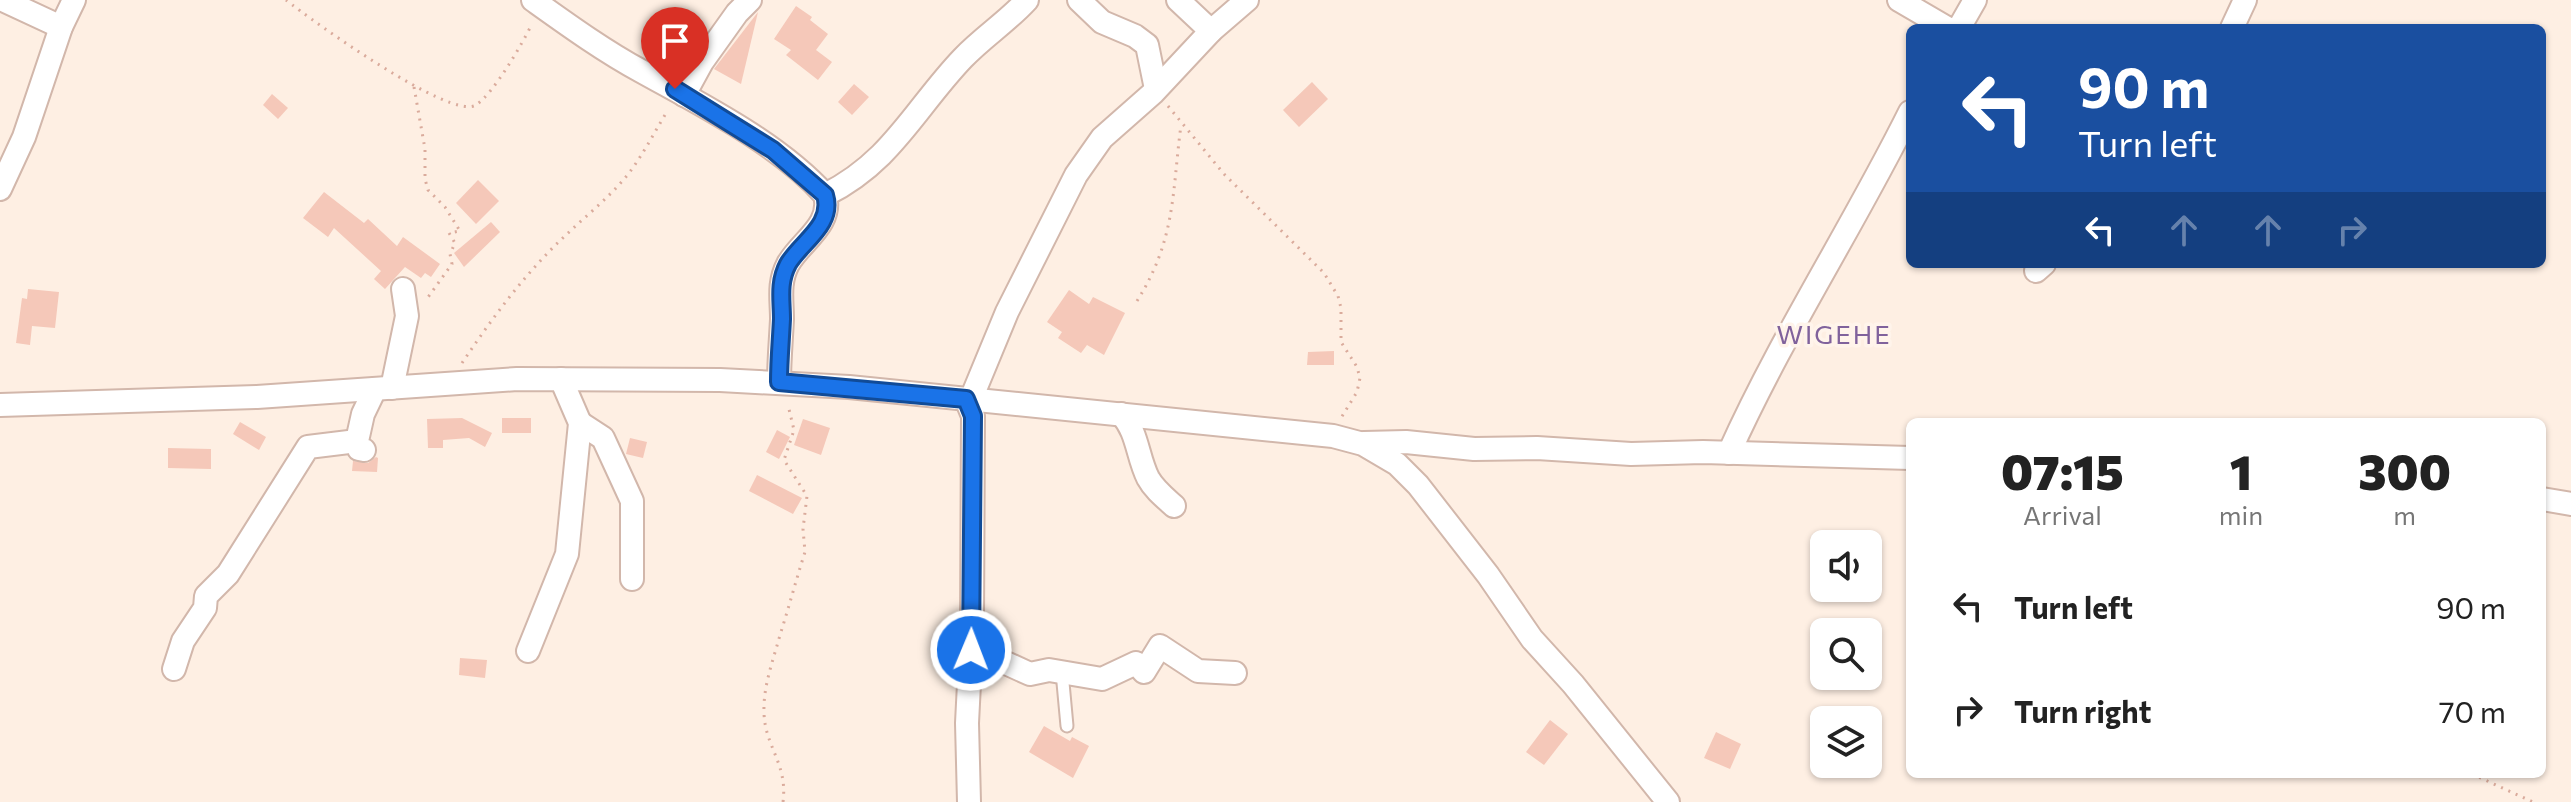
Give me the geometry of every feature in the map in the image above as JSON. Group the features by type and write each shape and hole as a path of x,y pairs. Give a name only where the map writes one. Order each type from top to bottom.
{"street":[{"path":"3,0 61,27"},
{"path":"0,189 33,115 61,27 74,0"},
{"path":"681,93 737,13 750,0"},
{"path":"825,195 862,173 907,129 964,57 1027,0"},
{"path":"1079,0 1102,22 1135,36 1147,45 1156,89"},
{"path":"1178,0 1211,31"},
{"path":"969,802 967,723 973,416 969,399 1007,312 1076,175 1102,138 1247,0"},
{"path":"1899,0 1940,24"},
{"path":"1961,24 1975,0"},
{"path":"2234,24 2245,0"},
{"path":"537,3 610,53 773,150 825,195 825,216 820,227 788,265 779,291 782,319 779,382"},
{"path":"1729,453 1765,378 1906,119"},
{"path":"174,669 183,641 205,608 206,596 228,574 308,447 363,446 363,414 384,389 404,328 407,316 403,289"},
{"path":"528,651 567,554 580,423 561,379"},
{"path":"0,405 257,397 561,379 779,382 1333,436 1358,443 1397,464 1418,485 1502,593 1532,639 1573,684 1668,802"},
{"path":"1121,414 1134,433 1152,485 1174,506"},
{"path":"580,423 603,438 632,501 632,579"},
{"path":"1358,443 1406,442 1474,449 1537,448 1631,454 1906,458"},
{"path":"2546,500 2571,504"},
{"path":"970,676 986,654 1030,674 1049,670 1102,679 1136,663 1144,672 1160,646 1198,671 1235,673"}],"lane":[{"path":"1062,672 1067,726"}],"path":[{"path":"286,0 338,38 414,85 450,104 465,108 475,106 510,62 537,3"},
{"path":"404,328 452,264 450,254 455,243 449,233 460,231 445,207 428,190 425,149 414,85"},
{"path":"1156,89 1224,174 1324,273 1338,296 1341,342 1357,367 1360,378 1357,392 1333,436"},
{"path":"452,385 458,368 512,293 567,233 592,213 629,173 681,93"},
{"path":"1137,301 1151,278 1169,230 1181,124"},
{"path":"779,382 794,430 784,460 807,496 803,529 805,552 766,685 764,709 765,729 782,767 785,787 783,802"},
{"path":"2481,778 2533,802"}],"building":[{"path":"796,6 828,34 816,50 832,62 818,80 786,55 791,50 774,39"},
{"path":"758,12 741,84 714,69"},
{"path":"1312,82 1328,99 1299,127 1283,110"},
{"path":"854,84 869,97 852,115 838,102"},
{"path":"272,94 288,108 278,119 263,105"},
{"path":"478,180 499,201 476,224 456,203"},
{"path":"324,192 364,223 368,219 397,246 403,237 440,264 431,277 425,273 421,278 405,267 385,289 374,279 381,271 334,228 328,237 303,218"},
{"path":"491,222 500,232 464,267 454,253"},
{"path":"28,289 59,292 55,328 32,326 30,345 16,343 22,298 27,299"},
{"path":"1069,290 1089,304 1093,297 1125,313 1104,355 1087,345 1081,353 1058,338 1062,332 1047,322"},
{"path":"1334,351 1334,365 1307,365 1308,352"},
{"path":"462,418 492,433 485,447 469,438 443,440 443,448 428,448 427,419"},
{"path":"502,418 531,418 531,433 502,433"},
{"path":"803,419 830,428 821,455 794,445"},
{"path":"240,422 266,437 259,450 233,434"},
{"path":"777,430 790,437 779,459 766,452"},
{"path":"630,438 647,442 643,458 626,454"},
{"path":"168,448 211,449 211,469 168,468"},
{"path":"376,457 377,472 352,471 353,461 368,463"},
{"path":"757,475 802,498 793,514 749,491"},
{"path":"460,658 487,660 485,678 459,675"},
{"path":"1550,720 1568,734 1544,765 1526,752"},
{"path":"1044,726 1070,741 1072,737 1089,746 1073,778 1029,752"},
{"path":"1716,732 1741,744 1730,769 1704,758"}],"district":[{"name":"WIGEHE","path":"1834,335"}],"route":[{"path":"675,89 773,150 825,195 825,216 820,227 788,265 779,291 782,319 779,382 966,399 973,416 971,650"}]}
